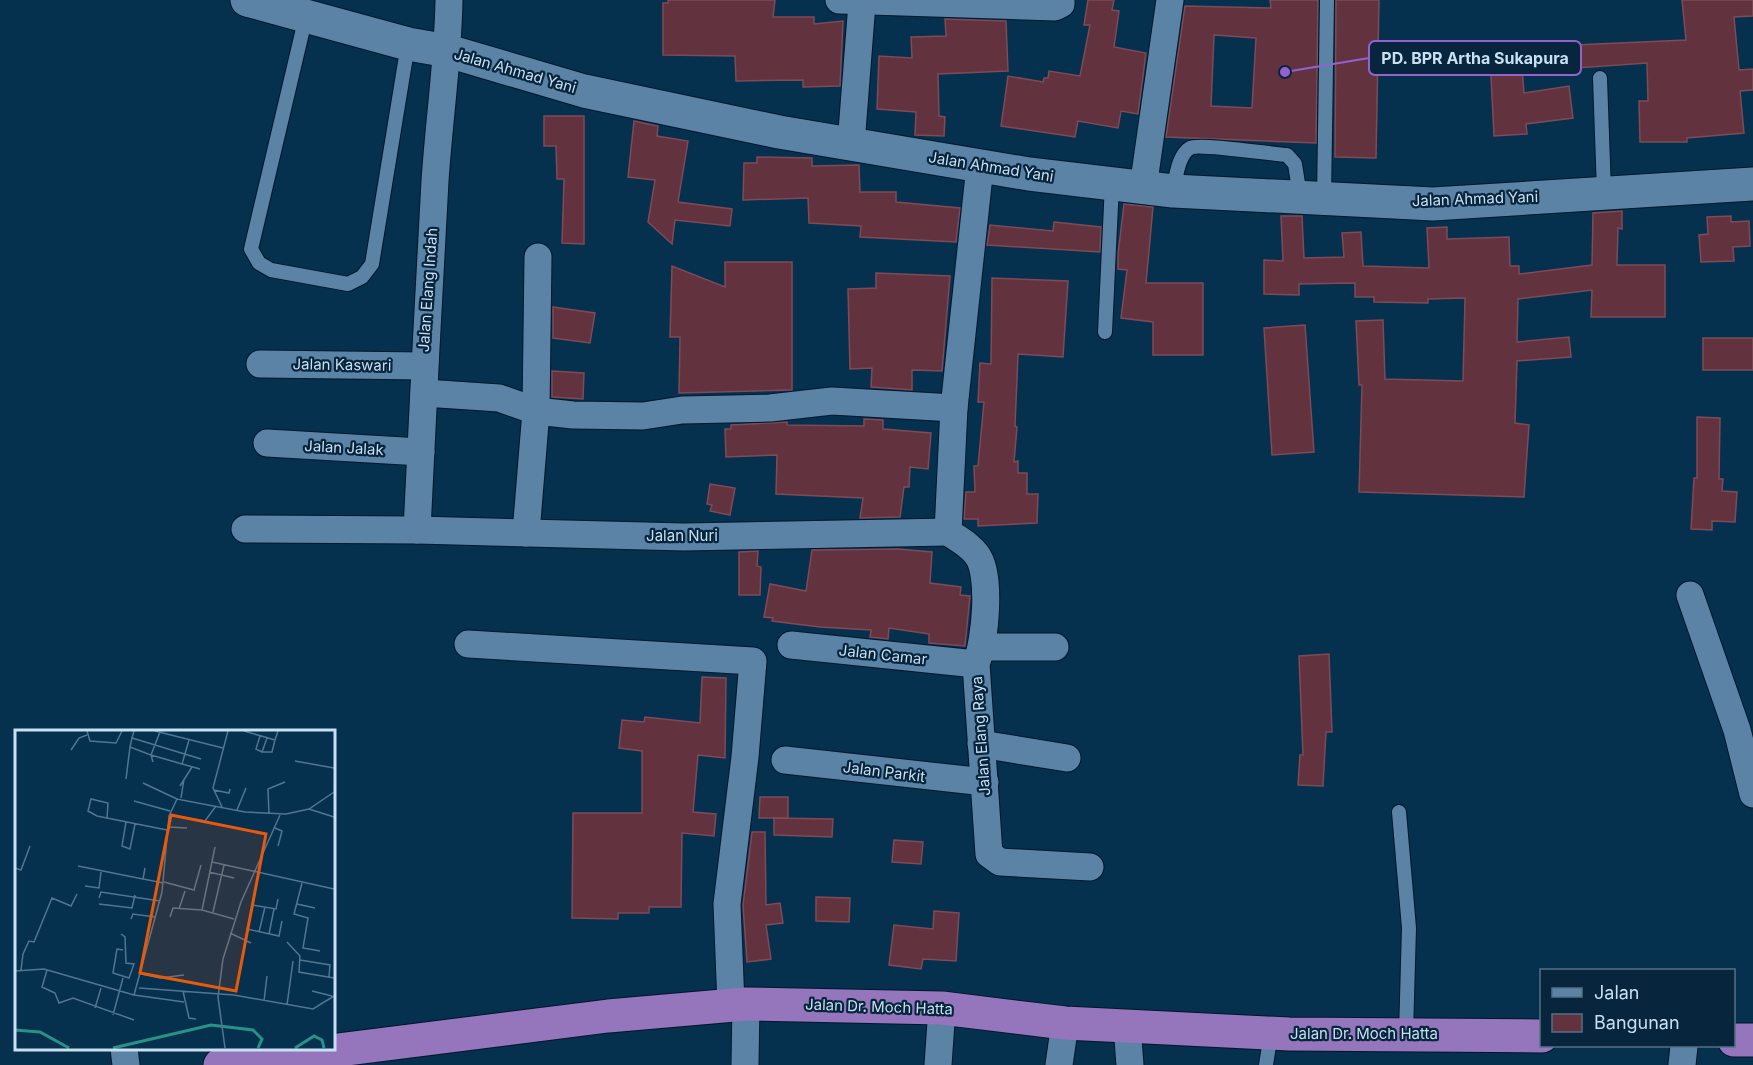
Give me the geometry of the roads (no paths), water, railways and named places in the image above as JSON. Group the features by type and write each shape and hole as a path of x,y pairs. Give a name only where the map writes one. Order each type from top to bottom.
{"highway":[{"name":"Jalan Dr. Moch Hatta","path":"334,1047 608,1016 738,1004 942,1008 1065,1023 1271,1033 1540,1036"},
{"path":"1735,1040 1753,1040"},
{"name":"Jalan Dr. Moch Hatta","path":"220,1065 311,1050"}],"street":[{"name":"Jalan Ahmad Yani","path":"247,0 408,44 448,51 584,91 851,144 980,166 1143,188 1433,204 1753,184"},
{"name":"Jalan Elang Indah","path":"417,530 424,366 440,102 448,51 449,0"},
{"path":"851,144 851,1 1055,7 1061,4 1061,0"},
{"path":"1143,188 1170,0"},
{"path":"948,532 954,408 980,166"},
{"path":"526,533 536,411 538,257"},
{"name":"Jalan Kaswari","path":"260,364 424,366"},
{"path":"424,393 499,398 536,411 573,416 643,416 682,410 770,408 832,401 954,408"},
{"name":"Jalan Jalak","path":"267,444 421,452"},
{"name":"Jalan Nuri","path":"245,529 417,530 684,537 948,532"},
{"name":"Jalan Elang Raya","path":"948,532 970,547 981,563 984,574 979,656 981,744 989,854 1000,862 1090,867"},
{"path":"1690,595 1737,730 1753,794"},
{"path":"468,644 753,661 745,757 727,904 745,1065"},
{"name":"Jalan Camar","path":"790,645 979,656 1055,647"},
{"path":"981,744 1067,758"},
{"name":"Jalan Parkit","path":"784,760 985,782"},
{"path":"938,1065 942,1008"},
{"path":"1059,1065 1065,1023"},
{"path":"1127,1026 1130,1065"},
{"path":"1682,1065 1684,1047"},
{"path":"124,1050 126,1065"}],"lane":[{"path":"1312,197 1326,0"},
{"path":"306,16 251,249 259,263 271,270 348,284 362,277 372,264 408,44"},
{"path":"1600,78 1604,192"},
{"path":"1105,332 1143,188 1178,168 1187,150 1200,145 1236,151 1287,155 1295,164 1312,197"},
{"path":"1399,812 1409,928 1406,1034"},
{"path":"1266,1065 1271,1033"}],"place":[{"name":"PD. BPR Artha Sukapura","path":"1285,72"}]}
